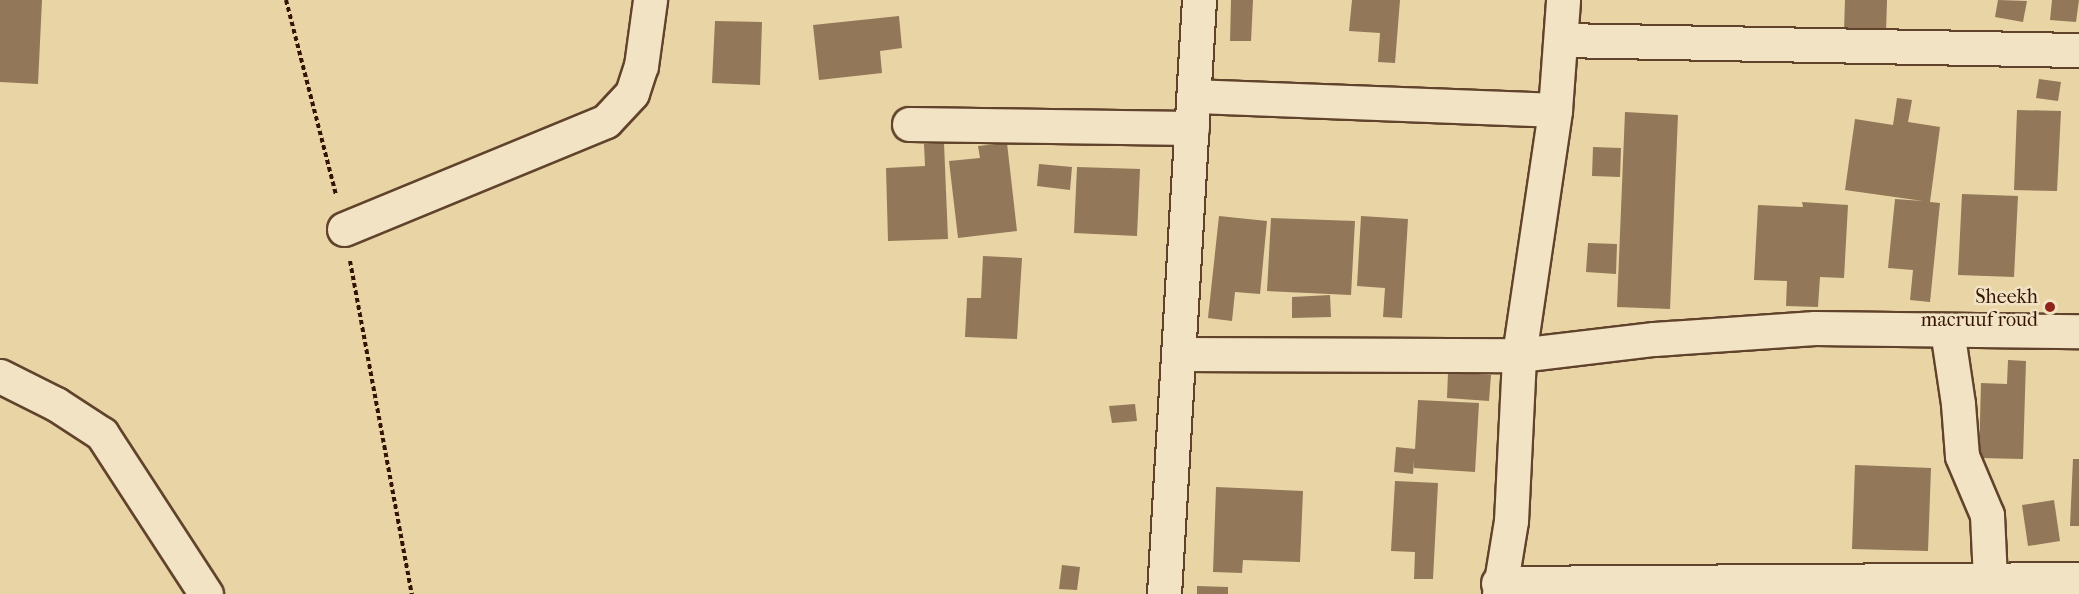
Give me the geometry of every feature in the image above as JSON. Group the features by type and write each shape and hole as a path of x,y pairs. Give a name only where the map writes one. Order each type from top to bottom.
{"street":[{"path":"344,229 606,121 632,93 641,66 650,0"},
{"path":"1164,594 1180,354 1199,0"},
{"path":"1563,0 1555,110 1519,355 1511,520 1498,589 2079,579"},
{"path":"1561,40 2079,50"},
{"path":"1194,96 1555,110"},
{"path":"909,124 1192,128"},
{"path":"1180,354 1519,355 1654,339 1815,328 2079,331"},
{"path":"1947,330 1958,404 1962,456 1988,515 1990,579"},
{"path":"0,376 56,404 102,434 206,594"}],"path":[{"path":"286,0 344,229 412,594"}],"building":[{"path":"0,0 42,0 38,84 0,82"},
{"path":"1231,0 1253,0 1251,41 1230,41"},
{"path":"1352,0 1400,0 1395,63 1378,62 1380,33 1349,31"},
{"path":"1845,0 1887,0 1886,33 1844,31"},
{"path":"1998,0 2027,1 2023,22 1995,17"},
{"path":"2052,0 2079,0 2076,22 2050,20"},
{"path":"899,16 902,48 880,51 882,73 819,80 813,25"},
{"path":"715,21 762,22 760,85 712,83"},
{"path":"2039,79 2061,82 2058,101 2036,98"},
{"path":"1897,98 1912,100 1908,122 1940,127 1930,202 1940,203 1930,302 1910,300 1913,270 1888,268 1895,199 1923,201 1845,190 1855,119 1893,125"},
{"path":"2017,110 2061,111 2057,191 2014,190"},
{"path":"1625,112 1678,115 1670,309 1617,307"},
{"path":"944,143 948,239 888,241 886,168 925,166 924,144"},
{"path":"1007,143 1017,231 958,238 949,161 980,158 978,146"},
{"path":"1593,147 1621,148 1620,177 1592,176"},
{"path":"1039,164 1072,167 1070,190 1037,186"},
{"path":"1077,167 1140,169 1137,236 1074,233"},
{"path":"1962,194 2018,196 2014,277 1958,275"},
{"path":"1802,202 1848,205 1844,278 1820,277 1818,307 1786,306 1787,281 1754,280 1758,205 1803,207"},
{"path":"1219,216 1267,221 1260,294 1235,292 1232,321 1208,318"},
{"path":"1361,216 1408,219 1402,318 1383,317 1385,288 1357,286"},
{"path":"1271,218 1355,221 1351,295 1267,291"},
{"path":"1588,243 1617,244 1616,274 1586,272"},
{"path":"983,256 1022,258 1017,339 965,337 967,298 981,298"},
{"path":"1330,295 1331,317 1292,318 1292,297"},
{"path":"2008,360 2026,361 2023,459 1979,458 1981,383 2007,384"},
{"path":"1448,372 1491,375 1489,401 1447,398"},
{"path":"1418,400 1479,403 1475,472 1414,468 1414,460 1413,474 1394,472 1396,447 1415,449"},
{"path":"1135,404 1137,421 1112,423 1109,406"},
{"path":"2073,459 2079,459 2079,526 2070,526"},
{"path":"1855,465 1931,468 1928,551 1852,549"},
{"path":"1395,481 1438,483 1433,579 1414,579 1415,552 1391,551"},
{"path":"1216,487 1303,491 1300,562 1243,560 1242,573 1213,572"},
{"path":"2054,500 2060,541 2028,546 2022,505"},
{"path":"1062,565 1080,567 1077,590 1059,589"},
{"path":"1197,586 1228,587 1228,594 1197,594"}],"place":[{"name":"Sheekh macruuf roud","path":"2050,307"}]}
